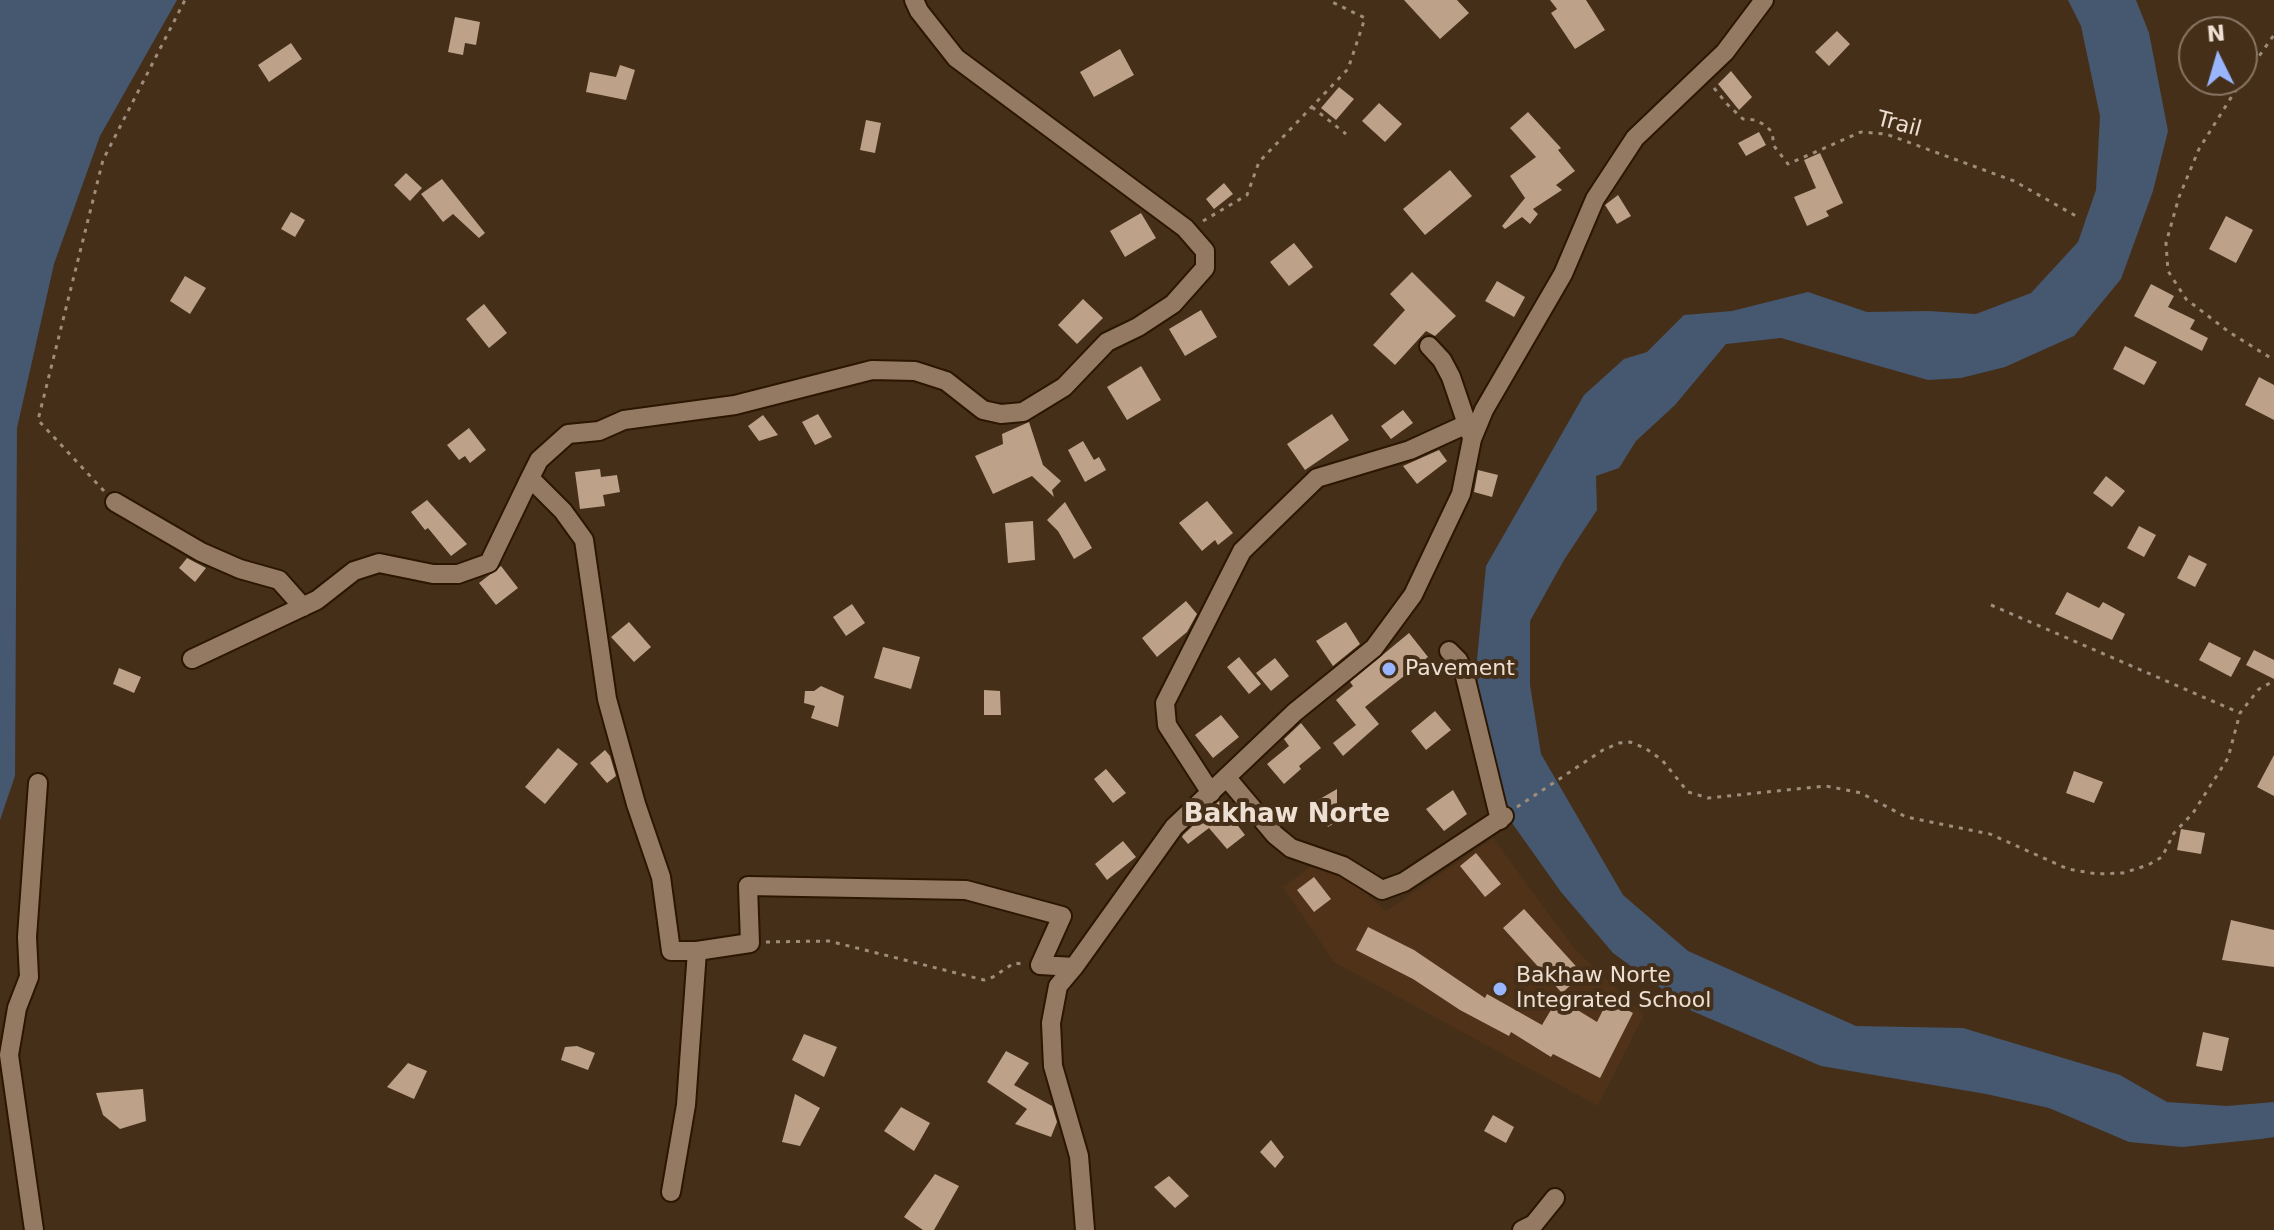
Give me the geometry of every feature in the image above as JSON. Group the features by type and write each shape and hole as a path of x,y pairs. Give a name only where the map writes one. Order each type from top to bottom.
{"street":[{"path":"192,659 317,600 354,571 379,563 458,574 489,563 539,460 568,434 599,431 624,420 735,405 872,370 915,371 946,381 983,410 1001,414 1023,412 1064,387 1107,342 1138,327 1173,304 1205,268 1205,251 1185,228 956,58 919,11 914,0"},
{"path":"1085,1230 1079,1156 1053,1066 1051,1023 1058,986 1174,827 1295,712 1374,648 1413,595 1461,494 1469,432 1563,274 1595,199 1635,138 1725,52 1764,0"},
{"path":"1429,346 1442,360 1451,377 1469,432"},
{"path":"1211,793 1167,725 1165,703 1242,551 1317,478 1469,432"},
{"path":"530,478 563,511 584,540 607,699 636,804 661,877 671,951 697,951 750,943 748,886 966,890 1062,916 1040,965 1074,967"},
{"path":"115,502 201,552 240,569 279,580 303,607"},
{"path":"1227,778 1275,835 1291,848 1343,866 1369,885 1382,890 1404,882 1506,815 1464,672 1449,651"},
{"path":"34,1230 9,1055 17,1008 29,977 27,937 38,783"},
{"path":"671,1192 686,1105 697,951"},
{"path":"1522,1230 1534,1224 1555,1198"}],"path":[{"path":"115,502 38,420 103,160 185,0"},
{"path":"1185,228 1211,217 1247,195 1259,162 1348,69 1365,18 1328,0"},
{"path":"2258,58 2274,35"},
{"name":"Trail","path":"1703,73 1738,115 1766,126 1772,132 1774,146 1788,164 1861,132 1886,134 2014,181 2076,216"},
{"path":"2232,96 2199,149 2179,197 2166,243 2168,271 2186,299 2229,332 2274,360"},
{"path":"1312,107 1346,134"},
{"path":"1991,605 2240,713"},
{"path":"1506,815 1603,750 1630,742 1662,760 1688,792 1708,798 1826,786 1861,793 1906,817 1990,834 2068,869 2097,874 2123,873 2162,857 2174,833 2193,813 2228,758 2240,713 2259,689 2274,681"},
{"path":"750,943 829,941 984,980 1014,963 1040,965"}],"shaded area":[{"name":"Bakhaw Norte Integrated School","path":"1493,838 1575,949 1644,1015 1598,1106 1334,962 1283,887 1312,866 1341,871 1386,911"}],"water":[{"path":"0,0 177,0 100,136 54,264 17,428 15,776 0,820"},
{"path":"2068,0 2136,0 2149,33 2168,131 2153,191 2121,279 2074,336 2005,367 1961,378 1928,380 1781,338 1726,344 1675,405 1636,441 1619,468 1596,476 1597,510 1564,560 1530,621 1530,685 1541,754 1623,895 1688,951 1856,1026 1963,1028 2120,1075 2167,1102 2227,1106 2274,1102 2274,1137 2182,1147 2129,1142 2049,1108 1821,1066 1692,1011 1613,953 1561,892 1512,823 1490,761 1476,670 1486,566 1584,395 1624,359 1647,352 1684,315 1732,311 1808,292 1867,312 1976,314 2031,293 2078,242 2096,190 2100,116 2081,26"}],"building":[{"path":"1404,0 1457,0 1469,13 1440,39"},
{"path":"1550,0 1586,0 1605,30 1575,49 1551,13 1557,9"},
{"path":"455,17 480,22 476,45 465,43 463,55 448,52"},
{"path":"1837,31 1850,44 1829,66 1815,52"},
{"path":"291,43 302,59 269,82 258,65"},
{"path":"1120,49 1134,75 1094,97 1080,72"},
{"path":"620,65 635,70 626,100 586,92 590,72 616,77"},
{"path":"1731,71 1752,97 1739,110 1718,84"},
{"path":"1339,87 1354,99 1336,120 1321,108"},
{"path":"1379,103 1402,124 1385,142 1362,121"},
{"path":"1528,112 1561,148 1558,150 1575,171 1556,185 1562,190 1533,209 1538,214 1530,224 1522,217 1505,229 1502,226 1525,198 1510,176 1536,157 1510,128"},
{"path":"866,120 881,123 875,153 860,150"},
{"path":"1759,132 1766,145 1746,156 1738,143"},
{"path":"1820,153 1843,203 1826,211 1829,216 1807,226 1794,197 1816,188 1804,160"},
{"path":"1450,170 1472,196 1425,235 1403,209"},
{"path":"406,173 422,188 410,201 394,185"},
{"path":"442,179 485,233 479,238 453,214 443,222 421,194"},
{"path":"1224,183 1233,194 1214,209 1206,199"},
{"path":"1618,195 1631,216 1617,224 1605,205"},
{"path":"291,212 305,220 295,237 281,229"},
{"path":"1141,213 1156,238 1125,257 1110,231"},
{"path":"2226,216 2253,230 2236,263 2209,249"},
{"path":"1294,243 1313,267 1289,286 1270,262"},
{"path":"1412,272 1456,316 1435,336 1426,331 1395,365 1373,345 1405,310 1390,294"},
{"path":"185,276 206,288 190,314 170,301"},
{"path":"1497,281 1525,297 1514,317 1485,301"},
{"path":"2151,284 2174,296 2168,307 2195,320 2190,329 2208,338 2202,351 2134,316"},
{"path":"1083,299 1103,318 1077,344 1058,325"},
{"path":"484,304 507,333 489,348 466,319"},
{"path":"1201,310 1217,337 1185,356 1169,329"},
{"path":"2125,346 2157,362 2144,385 2113,369"},
{"path":"1141,366 1161,400 1127,420 1107,387"},
{"path":"2259,377 2274,385 2274,420 2245,405"},
{"path":"1403,410 1413,423 1391,439 1381,426"},
{"path":"818,414 832,437 815,445 802,422"},
{"path":"1332,414 1349,440 1305,470 1287,444"},
{"path":"763,415 778,435 759,441 748,426"},
{"path":"1029,422 1043,465 1061,481 1052,490 1054,497 1032,476 993,494 975,456 1003,444 1002,434"},
{"path":"469,428 486,450 470,463 465,456 459,460 447,445"},
{"path":"1083,441 1094,460 1099,457 1106,470 1085,482 1068,450"},
{"path":"1439,450 1447,461 1417,484 1403,466"},
{"path":"600,469 601,477 617,475 620,492 603,495 605,506 580,509 575,472"},
{"path":"1478,470 1498,475 1492,497 1474,492"},
{"path":"2106,476 2125,491 2112,507 2093,493"},
{"path":"427,500 467,544 451,556 411,512"},
{"path":"1207,501 1233,533 1218,545 1215,540 1202,551 1179,523"},
{"path":"1065,502 1092,548 1074,559 1058,531 1047,520"},
{"path":"1033,521 1035,560 1008,563 1005,523"},
{"path":"2139,526 2156,535 2144,557 2127,548"},
{"path":"2189,555 2207,564 2195,587 2177,578"},
{"path":"187,558 206,568 195,582 179,568"},
{"path":"501,566 518,588 496,605 479,583"},
{"path":"2067,592 2099,608 2103,602 2125,614 2112,640 2055,614"},
{"path":"1186,601 1197,614 1187,632 1157,657 1142,638"},
{"path":"852,604 865,623 846,636 833,617"},
{"path":"629,622 651,647 634,662 611,637"},
{"path":"1346,622 1360,644 1333,666 1316,641"},
{"name":"Pavement","path":"1409,633 1428,657 1365,707 1379,724 1343,756 1333,743 1356,725 1336,700 1353,686 1350,682"},
{"path":"2209,642 2241,658 2231,677 2199,660"},
{"path":"883,647 920,657 911,689 874,678"},
{"path":"2254,650 2274,660 2274,679 2246,665"},
{"path":"1239,657 1261,684 1249,694 1227,667"},
{"path":"1275,658 1289,676 1271,691 1256,673"},
{"path":"119,668 141,677 134,693 113,684"},
{"path":"821,686 844,696 838,727 811,718 815,706 804,703 805,691 814,691"},
{"path":"984,690 1000,691 1001,715 984,715"},
{"path":"1435,711 1451,730 1426,750 1411,731"},
{"path":"1221,715 1239,737 1213,758 1195,735"},
{"path":"1301,723 1321,748 1299,766 1301,769 1284,784 1267,764 1289,746 1284,739"},
{"path":"558,748 578,764 545,804 525,787"},
{"path":"605,750 616,776 607,783 590,763"},
{"path":"2274,755 2274,796 2257,787"},
{"path":"1106,769 1126,793 1113,803 1094,779"},
{"path":"2074,771 2103,782 2094,803 2066,793"},
{"path":"1337,789 1337,806 1344,817 1328,827 1313,803"},
{"path":"1453,790 1467,814 1444,831 1426,809"},
{"path":"1219,801 1245,835 1227,849 1209,828 1188,844 1183,835"},
{"path":"2181,829 2205,833 2201,854 2177,850"},
{"path":"1123,841 1136,857 1107,880 1095,864"},
{"path":"1476,853 1501,884 1485,897 1460,866"},
{"path":"1314,877 1331,899 1314,912 1297,890"},
{"path":"1524,909 1583,974 1562,993 1503,928"},
{"path":"2231,920 2274,930 2274,967 2222,960"},
{"path":"1368,927 1414,950 1485,998 1487,994 1542,1025 1558,998 1597,1022 1608,1000 1633,1013 1600,1078 1553,1054 1551,1057 1511,1032 1509,1036 1460,1010 1413,979 1356,950"},
{"path":"2203,1032 2229,1038 2222,1071 2196,1066"},
{"path":"804,1034 837,1047 824,1077 792,1060"},
{"path":"577,1046 595,1053 588,1070 561,1060 565,1047"},
{"path":"1006,1051 1029,1063 1014,1085 1052,1106 1057,1122 1051,1137 1015,1124 1027,1109 987,1082"},
{"path":"408,1063 427,1071 414,1099 387,1087"},
{"path":"143,1089 146,1121 120,1129 103,1115 96,1093"},
{"path":"795,1094 820,1108 800,1146 782,1142"},
{"path":"901,1107 930,1123 914,1151 884,1131"},
{"path":"1493,1115 1514,1127 1506,1143 1484,1131"},
{"path":"1271,1140 1284,1157 1275,1168 1260,1152"},
{"path":"935,1174 959,1186 934,1230 923,1230 904,1217"},
{"path":"1169,1176 1189,1196 1175,1208 1154,1187"}],"place":[{"name":"Pavement","path":"1389,669"},
{"name":"Bakhaw Norte Integrated School","path":"1500,989"}],"district":[{"name":"Bakhaw Norte","path":"1287,815"}]}
